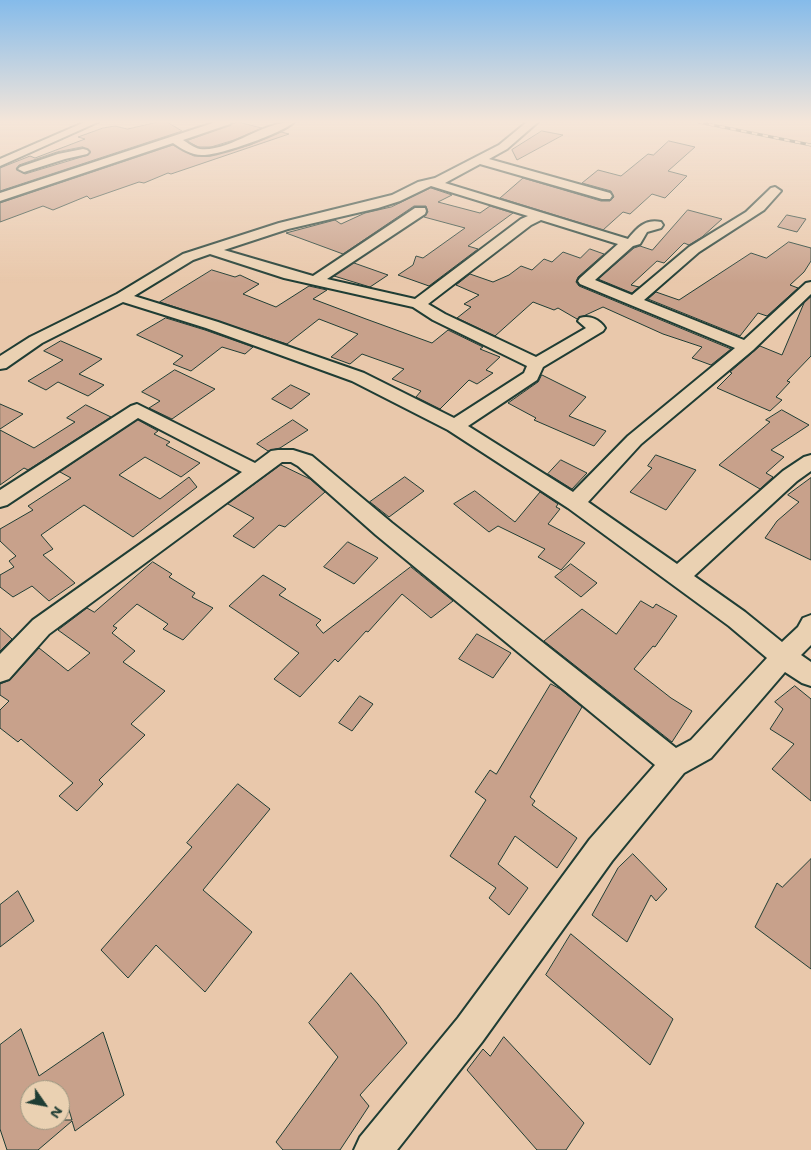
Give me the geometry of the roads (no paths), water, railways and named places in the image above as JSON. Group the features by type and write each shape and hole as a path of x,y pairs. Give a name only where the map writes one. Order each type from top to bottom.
{"street":[{"path":"39,176 48,180"},
{"path":"0,197 62,176"},
{"path":"0,364 62,325 122,297 188,257 284,226 374,205 396,198 422,184 433,183 448,176"},
{"path":"534,176 606,196"},
{"path":"433,183 628,242 635,241 637,233 641,230 656,225"},
{"path":"635,300 704,243 755,213 766,204 775,192"},
{"path":"315,281 420,211"},
{"path":"418,304 526,222 540,216"},
{"path":"628,242 586,280 746,347"},
{"path":"208,249 289,275 418,304 438,317 475,333 536,364"},
{"path":"575,504 642,433 746,347 794,305 811,286"},
{"path":"122,297 212,325 358,377 455,426 575,504 737,619 783,657 811,675"},
{"path":"455,426 531,376 536,364 596,328 586,321"},
{"path":"0,500 137,410 257,472"},
{"path":"0,670 41,627 278,456 293,456 305,461 384,529 674,764"},
{"path":"678,577 790,476 811,462"},
{"path":"373,1150 470,1030 601,850 674,764 701,749 783,657 808,633 811,625"}]}
